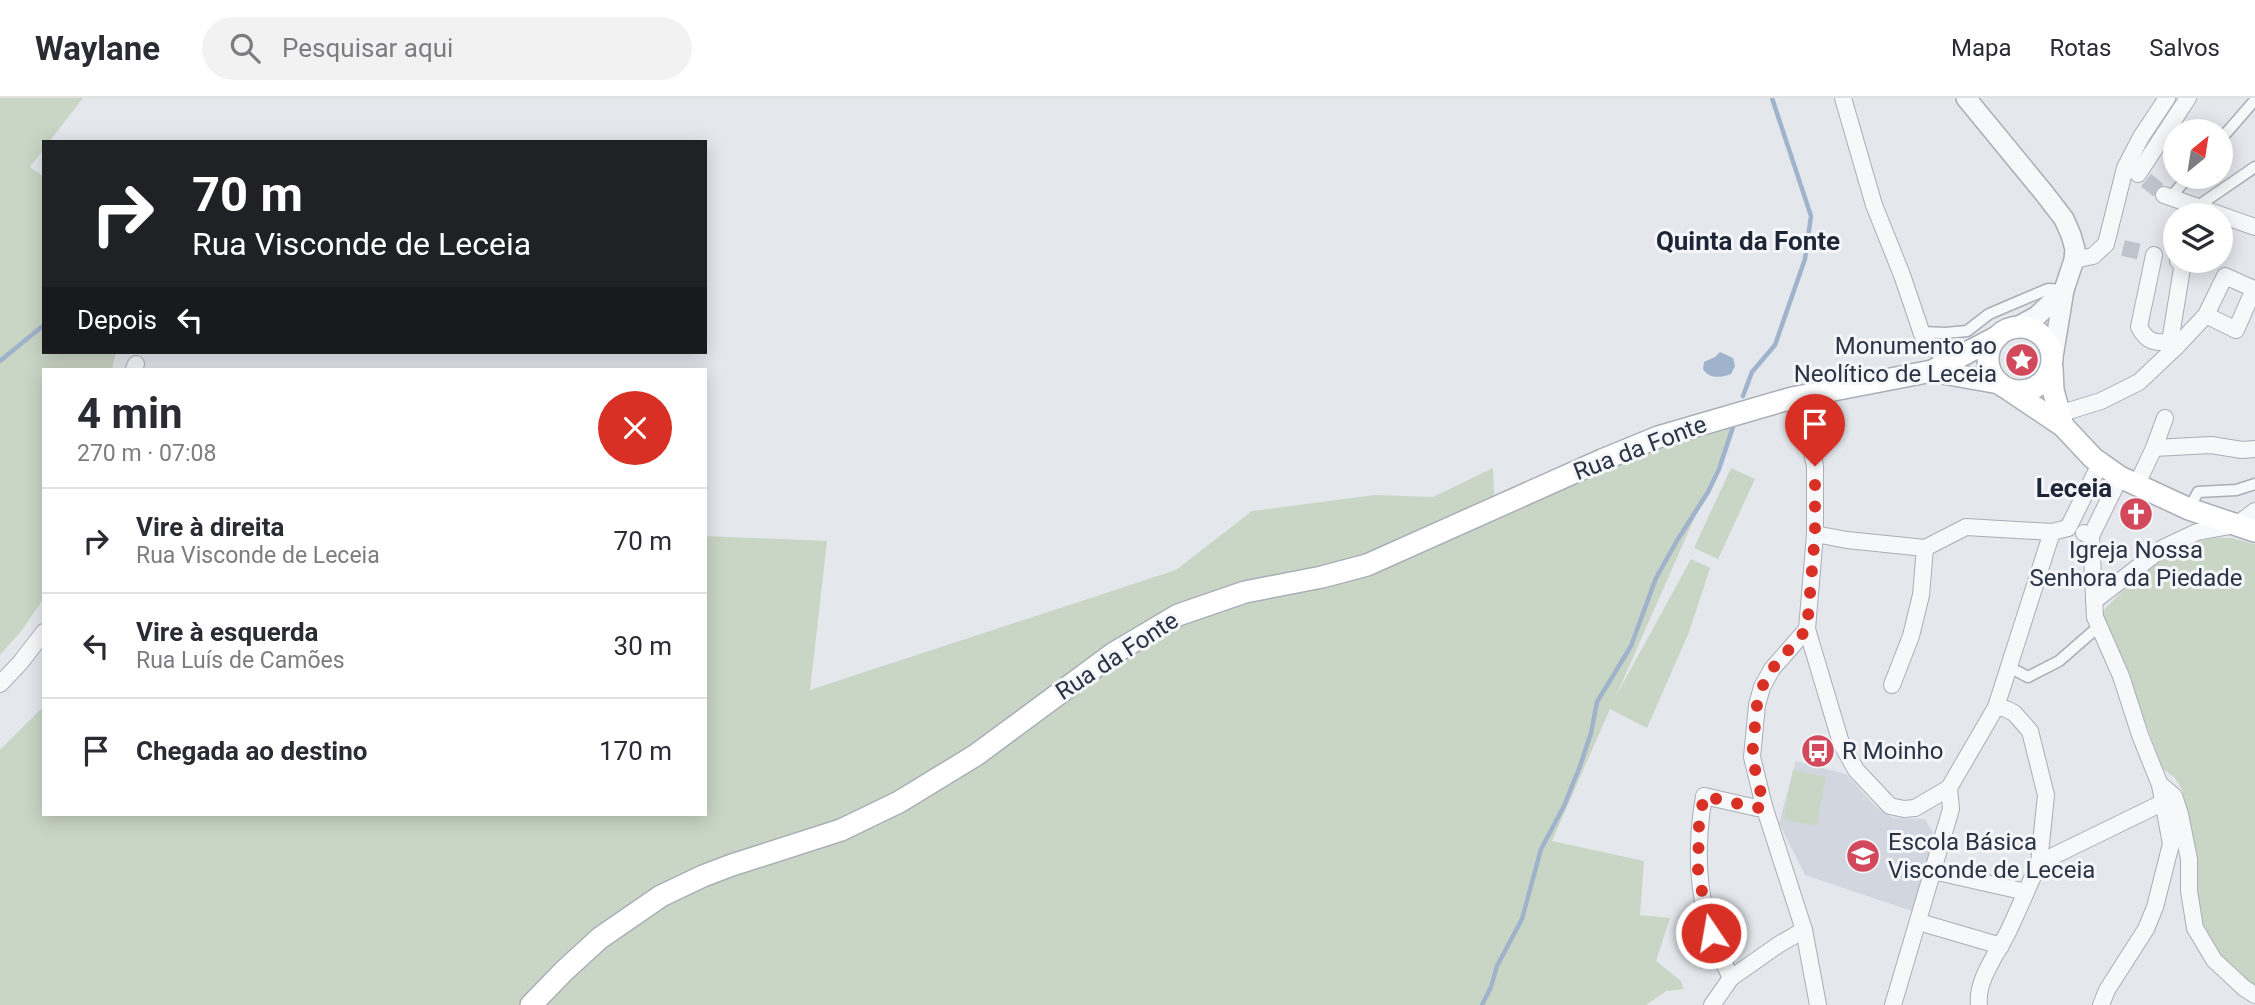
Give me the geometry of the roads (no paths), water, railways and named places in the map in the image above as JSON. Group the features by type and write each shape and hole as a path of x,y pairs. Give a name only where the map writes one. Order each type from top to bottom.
{"main road":[{"path":"2061,420 2053,390 2050,346 2044,337 2035,331 2006,332 1991,346 1988,355 1993,375 2004,386 2061,420 2096,461 2189,509 2245,528"},
{"name":"Rua da Fonte","path":"531,1005 600,938 661,896 732,865 841,830 899,802 976,755 1114,653 1178,615 1245,592 1367,565 1632,447 1694,425 1793,398 1926,372 1969,353 2006,332"},
{"path":"2004,386 2019,391 2039,386 2047,378 2052,362"},
{"name":"Rua da Fonte","path":"1926,372 2004,386"}],"street":[{"path":"1843,98 1874,205 1921,332 1931,347 1952,360"},
{"path":"1966,98 2064,219 2075,248 2064,290 2052,362"},
{"path":"2137,174 2141,137 2167,98"},
{"path":"2074,260 2093,256 2106,244 2137,174 2188,98"},
{"path":"2233,125 2255,100"},
{"path":"2202,203 2255,167"},
{"path":"2175,189 2167,196 2189,203"},
{"path":"2233,219 2255,227"},
{"path":"2106,244 2123,248"},
{"path":"2163,257 2149,254 2139,327 2145,338 2173,345"},
{"path":"2173,345 2182,273"},
{"path":"1921,332 1967,331 1989,314 2048,289 2064,290"},
{"path":"2006,332 2036,316 2064,290"},
{"path":"2061,420 2139,382 2173,345 2206,315"},
{"path":"1811,447 1812,427 1817,411 1832,390"},
{"path":"1793,398 1815,466 1815,534 1807,629 1841,743 1856,769 1873,790 1890,806 1904,809 1915,808 1949,788 1996,707 2060,530 2096,461"},
{"path":"2101,1005 2107,990 2146,929 2155,907 2171,844 2160,785 2121,676 2095,617 2091,536 2154,448 2165,418"},
{"path":"2154,448 2211,444 2242,450 2255,449"},
{"path":"2189,509 2198,492 2236,490 2255,484"},
{"path":"2095,601 2163,548 2197,532 2245,528 2255,511"},
{"path":"1815,534 1925,548 1966,527 2060,530 2091,536"},
{"path":"1892,685 1911,636 1921,595 1925,548"},
{"path":"2009,667 2028,677 2059,661 2098,627"},
{"path":"1807,629 1772,669 1762,687 1757,705 1752,757 1764,806 1804,930 1820,1004"},
{"path":"0,684 42,635"},
{"path":"1979,1005 1978,995 1982,981 2039,863 2046,795 2030,731 2014,713 1996,707"},
{"path":"2160,785 2174,796 2180,814 2189,859 2189,891 2195,929 2214,960 2255,995"},
{"path":"1894,1005 1951,809 1949,788"},
{"path":"1731,978 1711,933 1698,873 1699,823 1704,796 1757,808 1764,806"},
{"path":"2039,863 2164,802"},
{"path":"1933,871 2026,892"},
{"path":"1920,922 2001,946"},
{"path":"1712,1005 1731,978 1804,930"}],"water":[{"path":"1720,352 1733,358 1735,366 1731,374 1712,376 1703,369 1704,362"}],"waterway":[{"path":"1743,396 1752,372 1775,345 1805,259 1811,216 1772,98"},
{"path":"0,361 42,327"},
{"path":"1482,1005 1497,966 1522,919 1541,849 1564,806 1580,766 1591,733 1597,702 1631,646 1656,578 1708,492 1733,427"}],"tunnel":[{"path":"2146,180 2164,195"},
{"path":"2123,248 2145,253"}],"place":[{"name":"Monumento ao Neolítico de Leceia","path":"2022,360"},
{"name":"Igreja Nossa Senhora da Piedade","path":"2136,514"},
{"name":"R Moinho","path":"1818,751"},
{"name":"Escola Básica Visconde de Leceia","path":"1863,856"}],"district":[{"name":"Quinta da Fonte","path":"1748,241"},
{"name":"Leceia","path":"2074,488"}]}
